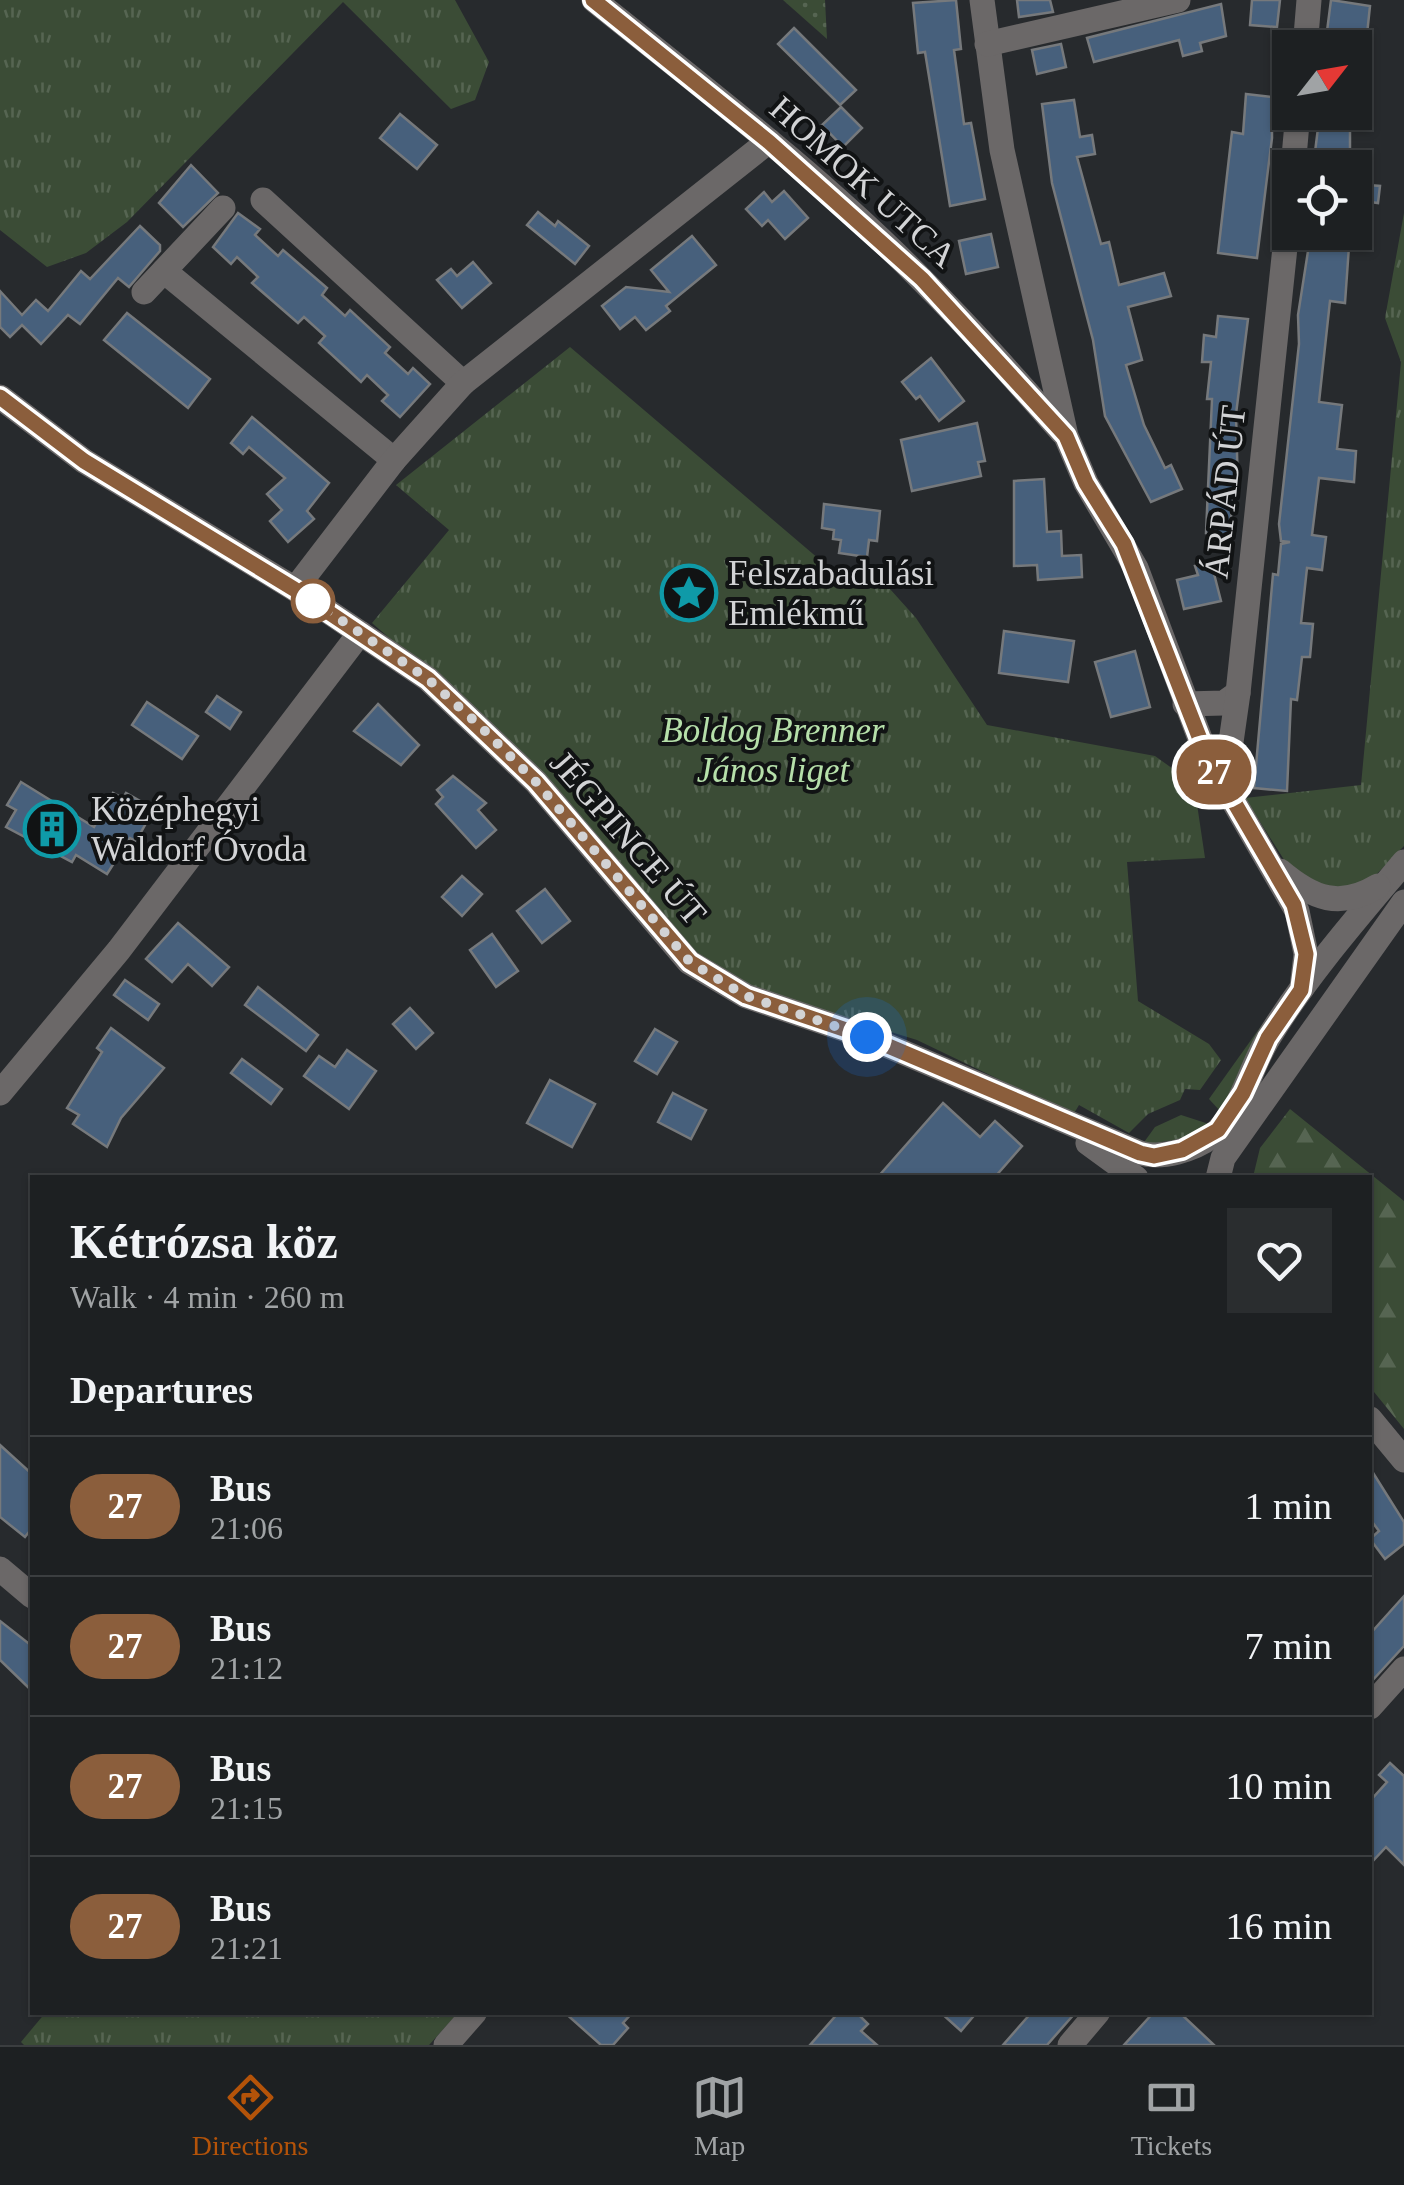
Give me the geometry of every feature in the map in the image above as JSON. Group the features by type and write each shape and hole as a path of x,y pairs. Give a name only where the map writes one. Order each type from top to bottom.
{"street":[{"name":"HOMOK UTCA","path":"594,0 769,142 922,279 1066,436"},
{"path":"982,0 1002,150 1066,436 1086,483 1136,568 1185,704 1224,791 1272,863 1304,931 1305,970 1298,996"},
{"path":"987,44 1178,0"},
{"path":"1307,30 1310,0"},
{"path":"300,583 394,460 462,382 769,142"},
{"path":"262,200 462,382"},
{"path":"144,292 223,208"},
{"name":"ÁRPÁD ÚT","path":"1224,791 1285,250"},
{"path":"164,271 394,460"},
{"name":"JÉGPINCE ÚT","path":"0,397 84,461 300,583 360,633 428,679 536,782 690,962 716,982 867,1037 1140,1153 1176,1152"},
{"path":"0,1094 119,950 360,633"},
{"path":"1185,704 1224,702 1238,693"},
{"path":"1272,863 1312,894 1368,953"},
{"path":"1312,894 1330,901 1353,898 1397,870"},
{"path":"1151,1175 1157,1162 1218,1130 1243,1093 1268,1038 1397,870"},
{"path":"1218,1175 1222,1158 1404,902"},
{"name":"JÉGPINCE ÚT","path":"1046,1116 1132,1175"},
{"path":"1176,1152 1204,1157 1217,1175"},
{"path":"1372,1421 1404,1460"},
{"path":"0,1569 30,1594"},
{"path":"1372,1705 1404,1669"},
{"path":"446,2045 472,2015"},
{"path":"1070,2045 1095,2015"}],"green space":[{"path":"0,0 455,0 489,62 475,100 451,109 343,2 127,222 86,253 47,267 0,230"},
{"path":"783,0 825,0 827,39"},
{"path":"1404,213 1404,846 1367,884 1330,893 1288,866 1245,798 1361,785 1401,362 1385,318"},
{"name":"Boldog Brenner János liget","path":"570,347 826,565 890,589 916,618 987,725 1155,756 1194,784 1205,858 1127,862 1138,1001 1209,1044 1221,1060 1200,1090 1185,1089 1180,1100 1148,1114 1129,1133 1079,1105 1073,1115 917,1040 752,989 689,947 462,701 372,623 449,530 396,485"},
{"path":"1271,1012 1221,1112 1209,1099"},
{"path":"1290,1109 1372,1175 1253,1175 1260,1148"},
{"path":"1181,1115 1212,1125 1193,1137 1142,1145 1155,1127"},
{"path":"1372,1175 1404,1201 1404,1429 1372,1389"},
{"path":"44,2015 456,2015 429,2045 21,2042"}],"building":[{"path":"956,0 961,49 954,50 964,124 971,123 985,199 950,206 925,52 918,53 913,3"},
{"path":"1017,0 1050,0 1053,12 1019,17"},
{"path":"1252,0 1280,0 1277,27 1250,25"},
{"path":"1331,0 1370,6 1367,30 1327,30"},
{"path":"1221,4 1226,36 1200,43 1202,51 1183,56 1179,40 1094,62 1087,38"},
{"path":"794,28 856,90 840,105 778,44"},
{"path":"1061,44 1066,67 1037,74 1032,50"},
{"path":"1246,94 1272,97 1272,138 1257,258 1218,253 1232,132 1243,134"},
{"path":"1074,100 1080,137 1092,135 1095,154 1077,157 1101,244 1109,242 1119,285 1164,273 1171,296 1128,307 1142,360 1126,365 1144,425 1165,468 1171,465 1182,489 1151,502 1105,416 1093,340 1052,183 1042,104"},
{"path":"841,107 862,128 843,147 822,125"},
{"path":"400,114 437,145 417,169 380,138"},
{"path":"1318,130 1350,130 1350,150 1315,150"},
{"path":"191,165 218,193 183,227 159,203"},
{"path":"1372,185 1380,186 1378,203 1372,202"},
{"path":"784,191 808,218 785,239 768,220 762,226 746,209 764,192 772,202"},
{"path":"538,212 555,226 558,221 589,246 575,264 527,225"},
{"path":"238,213 260,229 255,235 278,256 283,250 327,288 322,295 345,316 350,310 390,347 385,353 408,374 413,368 430,384 400,417 382,401 388,395 367,375 361,382 319,343 325,336 304,317 298,323 252,283 258,277 237,257 231,264 213,247"},
{"path":"140,226 160,245 160,251 129,287 118,278 80,324 68,315 41,344 22,325 10,337 0,327 0,291 22,315 36,300 48,311 81,271 90,279"},
{"path":"991,234 998,267 966,274 959,241"},
{"path":"692,236 716,265 666,306 670,311 646,330 635,317 620,329 602,306 626,287 669,292 651,270"},
{"path":"1308,250 1349,250 1345,303 1330,301 1319,402 1342,405 1337,449 1356,451 1354,482 1319,478 1312,535 1326,537 1322,570 1307,568 1301,623 1313,624 1310,657 1302,657 1297,700 1291,699 1287,791 1254,788 1273,574 1278,575 1281,544 1290,542 1281,541 1279,524 1299,344 1298,315"},
{"path":"473,262 491,283 462,308 437,280 451,269 457,276"},
{"path":"127,313 210,379 188,408 104,340"},
{"path":"1218,316 1248,319 1236,414 1238,491 1234,490 1229,535 1206,533 1212,399 1207,399 1211,362 1202,362 1204,335 1216,337"},
{"path":"931,358 964,401 939,421 920,396 916,399 902,382"},
{"path":"252,417 329,483 307,511 314,519 288,542 270,521 282,510 267,494 285,478 249,447 243,454 231,443"},
{"path":"977,423 985,461 978,462 981,476 912,491 901,440"},
{"path":"1044,479 1047,532 1061,531 1062,556 1081,555 1082,577 1038,580 1037,565 1014,566 1014,481"},
{"path":"824,504 880,511 877,541 869,540 867,557 839,553 841,540 833,539 834,530 822,528"},
{"path":"1211,562 1221,601 1184,609 1177,580 1198,575 1195,566"},
{"path":"1004,631 1074,641 1068,682 999,673"},
{"path":"1135,651 1150,707 1111,717 1095,662"},
{"path":"217,696 241,712 230,729 206,712"},
{"path":"147,702 198,736 182,759 132,725"},
{"path":"378,704 419,745 401,765 354,731"},
{"path":"453,776 486,803 478,810 496,830 476,848 436,804 443,797 437,790"},
{"name":"Középhegyi Waldorf Óvoda","path":"21,782 94,827 113,793 123,798 126,793 154,809 136,841 130,838 107,874 76,855 72,862 6,827 16,810 7,805"},
{"path":"462,876 482,894 462,916 442,897"},
{"path":"545,889 570,921 542,943 517,911"},
{"path":"178,923 229,967 212,986 188,964 172,982 146,959"},
{"path":"492,934 518,971 496,987 470,950"},
{"path":"125,980 159,1004 148,1020 114,995"},
{"path":"258,987 318,1035 306,1051 245,1005"},
{"path":"410,1008 433,1033 416,1049 393,1024"},
{"path":"111,1028 164,1068 121,1118 107,1147 73,1124 79,1115 67,1108 102,1052 97,1048"},
{"path":"655,1029 677,1042 657,1074 635,1061"},
{"path":"347,1050 376,1071 349,1109 304,1076 319,1056 335,1067"},
{"path":"242,1059 282,1089 271,1104 231,1073"},
{"path":"550,1080 595,1104 572,1147 527,1123"},
{"path":"673,1093 706,1110 691,1139 658,1122"},
{"path":"943,1103 980,1137 995,1121 1022,1146 997,1175 880,1175"},
{"path":"0,1445 30,1472 30,1531 25,1537 0,1517"},
{"path":"1372,1471 1404,1522 1404,1544 1385,1559 1372,1542 1379,1531 1372,1522"},
{"path":"1404,1596 1404,1646 1372,1681 1372,1632"},
{"path":"0,1621 30,1644 30,1689 0,1660"},
{"path":"1390,1763 1404,1776 1404,1865 1386,1847 1372,1862 1372,1799 1387,1782 1379,1775"},
{"path":"567,2015 630,2015 623,2023 628,2028 613,2045 601,2045"},
{"path":"836,2015 859,2015 868,2024 861,2031 877,2045 810,2045"},
{"path":"943,2015 974,2015 961,2031"},
{"path":"1029,2015 1073,2015 1047,2045 1003,2045"},
{"path":"1151,2015 1182,2015 1214,2045 1124,2045"}],"bus line":[{"name":"27","path":"0,397 84,461 294,589 428,679 536,782 690,962 716,982 867,1037 1078,1130 1140,1153 1161,1155 1210,1138 1240,1098 1268,1038 1301,990 1306,954 1304,931 1272,863 1224,791 1205,752 1136,568 1086,483 1066,436 922,279 769,142 593,0"}],"place":[{"name":"Felszabadulási Emlékmű","path":"689,593"},
{"name":"Középhegyi Waldorf Óvoda","path":"52,829"}],"route":[{"path":"313,601 428,679 480,726 536,782 690,962 716,982 746,996 867,1037"}]}
